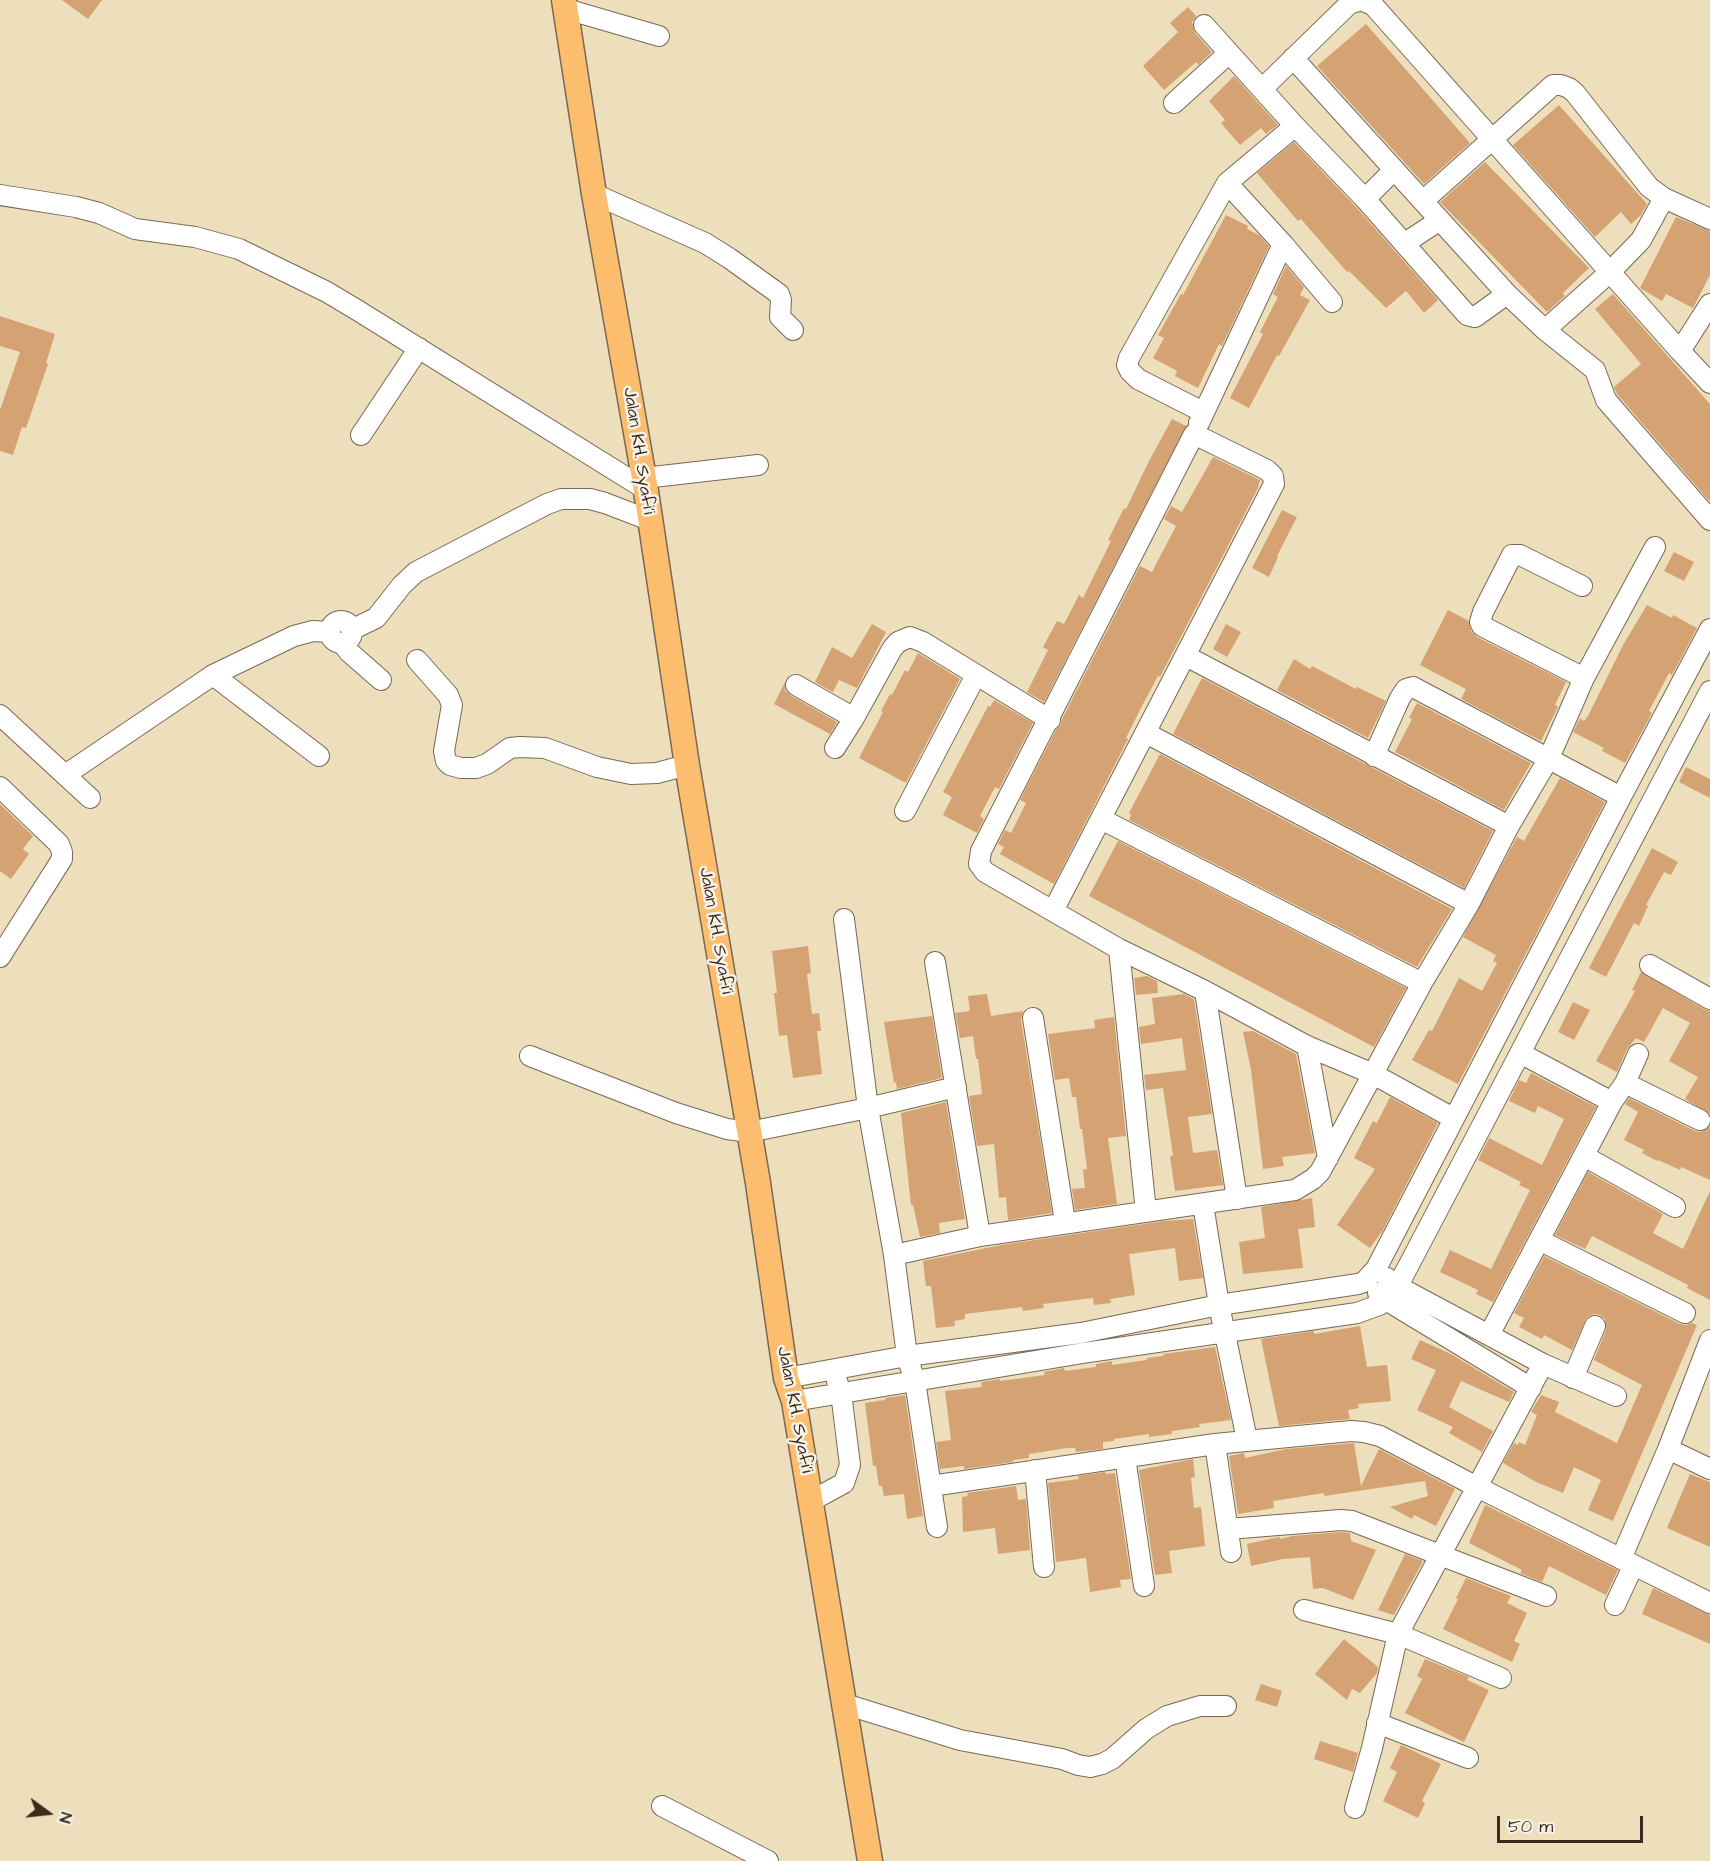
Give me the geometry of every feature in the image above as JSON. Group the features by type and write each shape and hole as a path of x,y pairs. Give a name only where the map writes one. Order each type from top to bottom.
{"main road":[{"name":"Jalan KH. Syafi'i","path":"565,4 594,194 650,520 687,765 749,1132 786,1378 794,1401 870,1861"}],"street":[{"path":"1263,88 1349,3 1361,0 1368,2 1382,13 1680,351 1710,382"},
{"path":"565,4 659,36"},
{"path":"1204,25 1405,243 1467,315 1475,316 1507,294"},
{"path":"1174,103 1229,53"},
{"path":"1293,58 1507,294 1545,330 1595,370 1606,400 1710,520"},
{"path":"1423,201 1553,85 1561,85 1575,93 1641,178 1664,198 1710,219"},
{"path":"1203,412 1138,379 1127,365 1134,348 1227,183 1295,126"},
{"path":"1365,199 1394,170"},
{"path":"1227,183 1332,302"},
{"path":"594,194 705,243 729,258 779,294 780,317 793,330"},
{"path":"0,195 75,207 99,213 135,229 195,237 239,249 327,292 644,484 758,465"},
{"path":"1545,330 1610,272 1641,240 1664,198"},
{"path":"1405,243 1440,220"},
{"path":"1283,244 1194,434 1050,720 981,851 980,864 985,872 1119,949 1205,990 1307,1046 1372,1074 1453,1118"},
{"path":"1680,351 1710,304"},
{"path":"361,435 419,348"},
{"path":"1053,910 1274,484 1268,470 1194,434"},
{"path":"65,775 213,675 294,636 313,631 341,635 376,618 402,585 416,572 537,509 561,499 590,499 650,520"},
{"path":"894,1255 980,1236 1065,1222 1295,1190 1313,1179 1328,1158 1372,1074 1469,904 1509,826 1549,758 1584,678 1655,547"},
{"path":"1582,586 1520,555 1512,555 1480,622 1482,626 1584,678"},
{"path":"786,1378 907,1356 1081,1333 1220,1305 1348,1286 1370,1276 1710,629"},
{"path":"341,635 349,652 381,680"},
{"path":"835,748 892,649 903,639 910,637 923,642 1050,720"},
{"path":"1186,656 1509,826"},
{"path":"417,660 448,695 452,705 444,751 446,761 450,765 476,768 494,760 510,748 520,747 545,748 597,767 631,774 657,773 687,765"},
{"path":"213,675 319,756"},
{"path":"905,811 976,675"},
{"path":"796,685 854,718"},
{"path":"1374,756 1400,698 1406,689 1413,687 1621,797"},
{"path":"794,1401 1083,1353 1357,1313 1379,1305 1392,1293 1710,691"},
{"path":"0,715 90,798"},
{"path":"1146,733 1469,904"},
{"path":"0,787 59,844 62,859 0,957"},
{"path":"1101,819 1422,984"},
{"path":"844,919 868,1108 894,1255 907,1356 915,1381 936,1527"},
{"path":"1119,949 1146,1212"},
{"path":"936,962 980,1236"},
{"path":"1650,965 1710,999"},
{"path":"1205,990 1237,1199"},
{"path":"1033,1018 1065,1222"},
{"path":"1307,1046 1328,1158"},
{"path":"1520,1053 1612,1102"},
{"path":"1489,1335 1638,1054"},
{"path":"530,1056 676,1113 727,1129 749,1132 868,1108 956,1087"},
{"path":"1481,1064 1507,1077"},
{"path":"1624,1083 1700,1120"},
{"path":"1584,1156 1675,1207"},
{"path":"1203,1204 1247,1440"},
{"path":"1541,1240 1685,1313"},
{"path":"1370,1276 1531,1388"},
{"path":"1392,1293 1489,1335 1543,1364 1616,1396"},
{"path":"1573,1378 1595,1326"},
{"path":"1081,1333 1083,1353"},
{"path":"1615,1605 1627,1563 1668,1449 1708,1353"},
{"path":"1354,1808 1398,1634 1543,1364"},
{"path":"811,1501 844,1483 850,1464 841,1393 833,1370"},
{"path":"931,1486 1247,1440 1351,1431 1372,1433 1710,1603"},
{"path":"1215,1444 1231,1552"},
{"path":"1668,1449 1710,1469"},
{"path":"1125,1457 1144,1586"},
{"path":"1035,1470 1044,1567"},
{"path":"1228,1529 1352,1521 1546,1596"},
{"path":"1304,1610 1398,1634 1501,1678"},
{"path":"845,1704 960,1740 1051,1756 1090,1767 1112,1759 1146,1729 1167,1716 1200,1706 1226,1706"},
{"path":"1377,1723 1468,1758"},
{"path":"662,1806 768,1861"}],"building":[{"path":"62,0 102,0 88,19"},
{"path":"1188,7 1196,16 1192,22 1195,33 1212,52 1198,65 1196,62 1164,90 1143,66 1178,32 1170,23"},
{"path":"1366,24 1470,143 1424,184 1317,66"},
{"path":"1234,76 1278,125 1266,134 1261,128 1240,145 1221,123 1225,120 1209,101"},
{"path":"1559,105 1647,204 1641,215 1631,224 1621,212 1595,237 1513,145"},
{"path":"1294,142 1356,207 1438,300 1424,313 1406,291 1386,308 1349,271 1347,272 1301,219 1298,221 1257,173"},
{"path":"1485,162 1589,268 1563,293 1565,296 1547,312 1440,202"},
{"path":"1226,215 1248,226 1247,229 1259,235 1269,246 1222,346 1219,344 1198,388 1175,376 1177,371 1153,358 1164,338 1158,335 1181,294 1183,295"},
{"path":"1676,217 1710,231 1710,275 1693,308 1666,294 1662,301 1640,288"},
{"path":"1286,266 1304,287 1300,295 1310,300 1249,408 1230,398 1263,334 1260,332 1278,297 1273,294"},
{"path":"1613,294 1710,404 1710,502 1617,394 1614,387 1641,364 1595,309"},
{"path":"0,316 55,334 46,363 48,364 26,428 22,427 13,455 0,451 0,410 20,352 0,346"},
{"path":"1172,419 1186,426 1044,702 1027,692 1048,650 1043,647 1057,621 1064,624 1079,595 1083,598 1111,541 1108,540"},
{"path":"1213,457 1260,480 1258,488 1160,677 1158,676 1142,706 1126,738 1128,739 1054,884 1000,854 1004,847 998,844 1005,830 1011,833 1026,803 1020,800 1060,726 1140,566 1152,572 1176,526 1164,519 1171,506 1182,512"},
{"path":"1282,510 1297,517 1269,577 1252,568"},
{"path":"1674,552 1694,562 1684,581 1664,571"},
{"path":"1647,605 1697,628 1672,675 1669,673 1649,711 1652,713 1625,763 1602,751 1604,748 1573,732 1580,718 1584,721 1588,716 1623,645"},
{"path":"1448,610 1469,621 1471,631 1477,637 1566,682 1555,705 1558,707 1541,741 1461,699 1466,689 1420,665"},
{"path":"872,624 886,632 857,688 839,680 833,692 815,682 832,647 852,658"},
{"path":"1226,624 1241,632 1227,657 1213,649"},
{"path":"918,653 960,679 906,783 859,758 890,694 892,695 905,670 908,672"},
{"path":"1294,659 1310,669 1312,666 1356,689 1357,687 1386,701 1368,738 1277,690"},
{"path":"1202,678 1493,831 1464,888 1173,734"},
{"path":"785,682 785,691 790,695 837,722 830,734 774,704"},
{"path":"994,700 1033,723 999,789 995,787 980,816 984,819 977,833 943,815 952,797 943,792 988,706 990,707"},
{"path":"1417,703 1531,763 1504,810 1395,752 1412,719 1409,718"},
{"path":"1160,754 1452,909 1417,967 1129,820 1131,815 1129,813"},
{"path":"1686,767 1710,779 1710,798 1679,782"},
{"path":"1560,778 1605,802 1458,1084 1412,1060 1429,1030 1432,1031 1459,978 1482,991 1497,963 1493,961 1496,955 1463,937 1517,837 1524,841"},
{"path":"0,804 33,836 23,849 29,854 11,879 0,871"},
{"path":"1118,841 1406,988 1374,1047 1089,896"},
{"path":"1652,848 1678,862 1671,875 1664,872 1646,905 1648,906 1639,926 1634,923 1606,977 1589,968"},
{"path":"808,946 811,973 807,974 812,1014 819,1013 821,1031 817,1031 822,1074 793,1078 787,1035 779,1036 772,951"},
{"path":"1641,972 1710,1011 1710,1114 1685,1099 1698,1077 1669,1061 1690,1023 1663,1008 1644,1042 1636,1038 1627,1049 1617,1072 1596,1061 1635,991 1632,990"},
{"path":"1147,976 1157,981 1158,993 1136,995 1134,978"},
{"path":"987,994 991,1016 1023,1011 1021,1020 1052,1213 1008,1220 1006,1197 999,1198 994,1144 977,1146 969,1096 982,1094 978,1059 976,1059 973,1036 960,1038 955,1013 970,1011 968,996"},
{"path":"1184,994 1194,999 1212,1114 1188,1117 1193,1153 1217,1150 1223,1185 1175,1191 1170,1156 1173,1156 1163,1088 1146,1090 1144,1075 1186,1070 1182,1038 1141,1044 1139,1027 1155,1024 1152,998"},
{"path":"1573,1002 1590,1010 1574,1040 1558,1032"},
{"path":"932,1016 942,1078 897,1089 896,1082 894,1083 884,1022"},
{"path":"1114,1017 1126,1136 1108,1138 1117,1204 1075,1210 1072,1189 1085,1188 1083,1170 1087,1169 1082,1129 1080,1129 1076,1097 1072,1097 1069,1078 1055,1080 1048,1034 1095,1028 1094,1020"},
{"path":"1253,1031 1296,1054 1315,1153 1282,1157 1284,1166 1263,1169 1251,1070 1243,1032"},
{"path":"1531,1073 1596,1107 1493,1302 1476,1294 1478,1290 1440,1272 1450,1250 1491,1269 1530,1190 1519,1185 1521,1182 1478,1160 1489,1138 1542,1165 1564,1119 1538,1106 1535,1113 1509,1101 1519,1080 1526,1083"},
{"path":"1390,1097 1438,1123 1383,1230 1370,1248 1337,1225 1375,1169 1354,1158 1373,1121 1377,1123"},
{"path":"1629,1098 1695,1131 1701,1132 1710,1126 1710,1180 1681,1167 1680,1170 1657,1161 1642,1153 1644,1150 1624,1140 1638,1112 1625,1104"},
{"path":"946,1102 965,1219 939,1223 940,1233 920,1237 913,1205 911,1205 901,1113"},
{"path":"1588,1172 1663,1214 1653,1233 1683,1249 1710,1191 1710,1300 1687,1288 1688,1285 1592,1236 1585,1249 1555,1235"},
{"path":"1312,1198 1315,1227 1298,1229 1303,1268 1243,1274 1239,1242 1265,1238 1261,1207"},
{"path":"1193,1219 1203,1278 1179,1281 1175,1248 1129,1254 1135,1295 1110,1299 1111,1303 1094,1305 1093,1298 1043,1304 1044,1308 1023,1311 1022,1307 965,1314 965,1319 954,1321 955,1326 936,1328 931,1286 926,1286 923,1261 1001,1245 1164,1221"},
{"path":"1544,1256 1680,1324 1697,1325 1613,1521 1588,1510 1601,1480 1574,1467 1563,1493 1536,1482 1503,1463 1514,1443 1518,1445 1519,1442 1525,1445 1537,1415 1531,1412 1541,1395 1559,1402 1555,1412 1617,1443 1642,1385 1594,1360 1606,1330 1605,1319 1600,1315 1594,1314 1587,1317 1572,1350 1544,1335 1542,1339 1519,1327 1524,1318 1514,1313"},
{"path":"1360,1326 1367,1367 1387,1365 1391,1401 1358,1404 1359,1408 1348,1410 1350,1419 1279,1426 1261,1339 1314,1331 1314,1334"},
{"path":"1420,1340 1451,1354 1514,1392 1509,1402 1461,1381 1449,1407 1493,1431 1482,1452 1449,1433 1453,1427 1417,1410 1436,1370 1411,1359"},
{"path":"1215,1347 1231,1420 1199,1424 1200,1427 1172,1431 1172,1434 1149,1437 1149,1434 1114,1439 1114,1441 1103,1442 1103,1449 1076,1452 1075,1448 1067,1448 1029,1454 1029,1458 1013,1460 1013,1462 964,1469 964,1466 940,1469 936,1442 951,1440 945,1391 982,1387 981,1382 1045,1375 1044,1372 1064,1368 1065,1371 1096,1367 1096,1364 1112,1361 1112,1365 1147,1360 1147,1358 1164,1356 1163,1354"},
{"path":"905,1395 923,1516 907,1519 904,1494 884,1496 882,1486 879,1486 876,1466 873,1466 865,1403"},
{"path":"1354,1443 1361,1486 1379,1449 1455,1489 1436,1526 1414,1515 1412,1519 1390,1507 1428,1496 1425,1481 1273,1501 1274,1508 1238,1514 1229,1456 1244,1453 1245,1458 1286,1449"},
{"path":"1193,1459 1195,1477 1191,1478 1194,1508 1201,1507 1205,1546 1169,1551 1172,1573 1155,1575 1139,1470"},
{"path":"1105,1472 1106,1474 1115,1473 1131,1579 1120,1580 1121,1587 1090,1592 1086,1558 1056,1562 1048,1483 1079,1479 1078,1476"},
{"path":"1690,1474 1710,1482 1710,1547 1667,1528"},
{"path":"1016,1486 1018,1500 1026,1499 1030,1550 998,1554 995,1528 963,1532 962,1497 968,1496 967,1493"},
{"path":"1485,1505 1618,1570 1606,1595 1549,1566 1542,1582 1520,1573 1522,1570 1469,1543"},
{"path":"1350,1533 1351,1541 1376,1550 1353,1600 1323,1588 1313,1589 1310,1557 1283,1559 1251,1566 1247,1544 1279,1537 1281,1539"},
{"path":"1405,1554 1423,1561 1394,1615 1378,1610"},
{"path":"1466,1578 1511,1596 1507,1603 1527,1613 1514,1641 1520,1644 1512,1662 1443,1629"},
{"path":"1653,1588 1710,1615 1710,1644 1642,1614"},
{"path":"1344,1639 1378,1667 1377,1673 1360,1693 1352,1689 1347,1700 1315,1674"},
{"path":"1425,1659 1469,1677 1467,1680 1489,1690 1464,1742 1405,1713 1422,1679 1417,1676"},
{"path":"1261,1684 1282,1691 1277,1707 1255,1700"},
{"path":"1320,1741 1358,1753 1353,1772 1314,1759"},
{"path":"1401,1745 1441,1764 1422,1801 1425,1803 1418,1818 1383,1801 1397,1772 1390,1768"}]}
